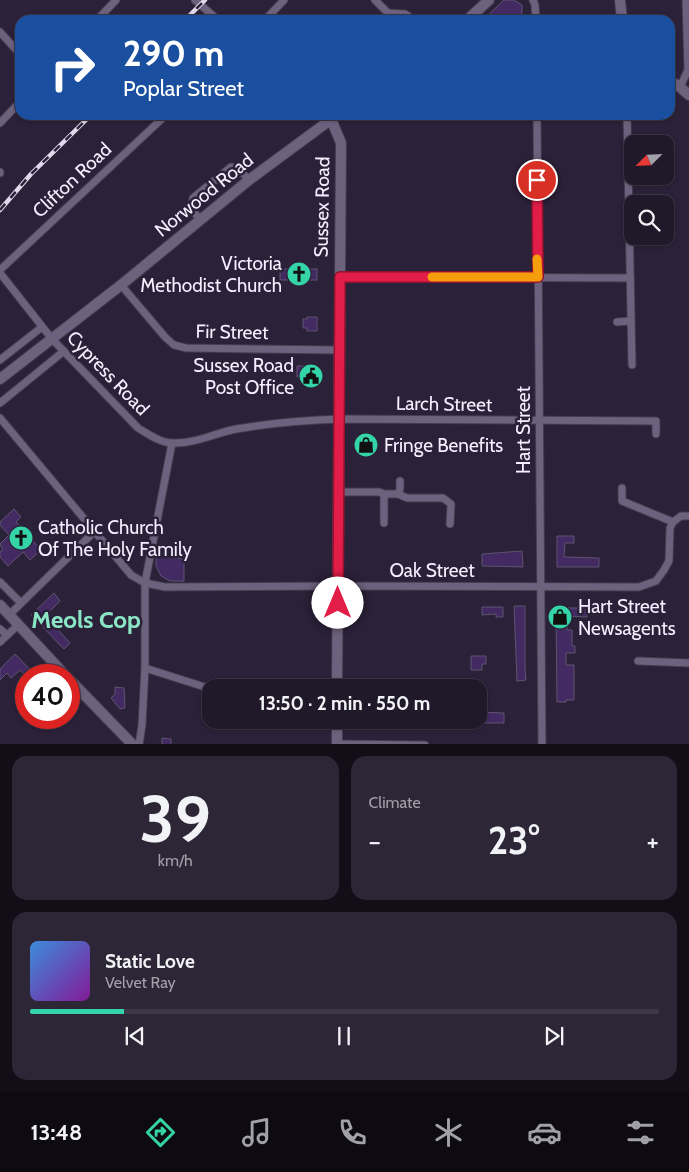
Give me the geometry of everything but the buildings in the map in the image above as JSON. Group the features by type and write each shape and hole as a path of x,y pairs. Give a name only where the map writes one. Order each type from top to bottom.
{"street":[{"path":"102,15 116,0"},
{"path":"195,0 212,15"},
{"path":"270,15 284,0"},
{"path":"375,0 388,13 406,15"},
{"path":"472,15 488,0"},
{"path":"533,0 536,15"},
{"path":"620,0 622,15"},
{"path":"680,87 688,70 686,0"},
{"path":"0,32 15,48"},
{"path":"675,84 689,95"},
{"path":"0,123 15,107"},
{"name":"Clifton Road","path":"0,271 161,120"},
{"name":"Norwood Road","path":"0,379 121,285 326,120"},
{"name":"Sussex Road","path":"332,120 340,143 337,679"},
{"name":"Hart Street","path":"537,120 542,744"},
{"path":"627,120 632,365"},
{"path":"200,220 192,209 193,198 231,167 238,168 249,180"},
{"name":"Cypress Road","path":"0,271 52,339 138,428 153,437 172,443 291,420 339,419"},
{"path":"340,277 630,278"},
{"name":"Fir Street","path":"121,285 174,345 186,348 339,350"},
{"path":"617,322 630,321"},
{"path":"0,360 42,327"},
{"path":"0,403 64,351"},
{"path":"0,418 131,575 145,583"},
{"name":"Larch Street","path":"339,419 656,421 656,434"},
{"path":"80,690 132,743 142,725 145,668 145,583 172,443"},
{"path":"398,494 400,480"},
{"path":"622,488 622,500 673,522 681,516 689,516"},
{"path":"338,492 379,492 398,494 407,498 443,498 451,504 450,524"},
{"path":"384,494 384,523"},
{"name":"Oak Street","path":"145,583 165,588 338,586 639,587 656,581 669,561 670,528 673,522"},
{"path":"9,615 94,532"},
{"path":"0,582 21,603"},
{"path":"0,605 55,664"},
{"path":"0,642 18,625"},
{"path":"0,629 7,636"},
{"path":"638,661 689,663"},
{"path":"145,668 202,686"},
{"path":"337,729 337,744 425,744"}],"railway":[{"path":"190,15 205,0"},
{"path":"0,210 31,174 86,120"}],"slow traffic":[{"path":"432,277 538,277 537,259"}],"place":[{"name":"Victoria Methodist Church","path":"299,274"},
{"name":"Sussex Road Post Office","path":"311,376"},
{"name":"Fringe Benefits","path":"366,445"},
{"name":"Catholic Church Of The Holy Family","path":"21,538"},
{"name":"Hart Street Newsagents","path":"560,617"}],"district":[{"name":"Meols Cop","path":"86,619"}],"route":[{"path":"338,603 340,277 538,277 537,180"}]}
